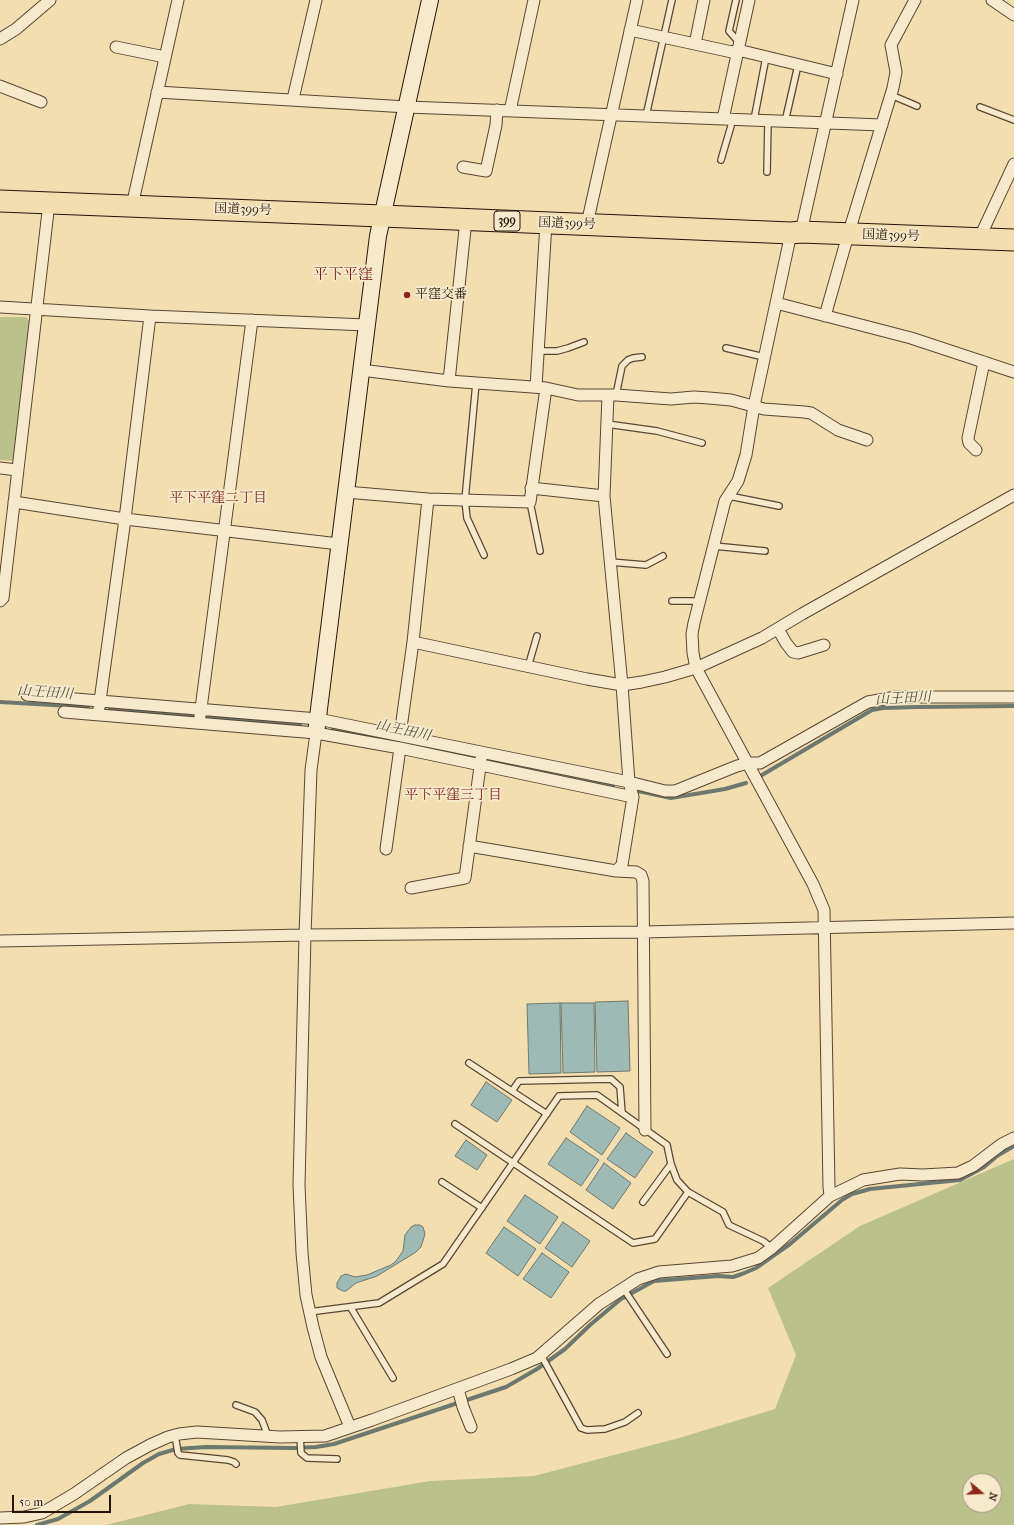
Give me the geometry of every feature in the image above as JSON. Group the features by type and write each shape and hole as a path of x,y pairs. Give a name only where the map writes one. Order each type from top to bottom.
{"highway":[{"name":"国道399号","path":"0,201 848,235 1014,240"}],"street":[{"path":"0,40 16,29 50,0"},
{"path":"132,206 178,0"},
{"path":"293,99 316,0"},
{"path":"350,1427 321,1356 309,1312 302,1253 299,1186 305,935 311,770 378,236 430,0"},
{"path":"510,111 534,0"},
{"path":"587,224 637,0"},
{"path":"695,44 704,0"},
{"path":"728,119 739,45 749,0"},
{"path":"830,1196 828,1187 824,910 813,884 696,668 693,654 692,634 725,501 738,481 746,455 754,406 776,303 826,123 853,0"},
{"path":"825,316 891,95 896,72 891,45 915,0"},
{"path":"992,0 1014,15"},
{"path":"630,30 732,52 739,45"},
{"path":"739,45 766,57 837,74"},
{"path":"116,47 165,57"},
{"path":"0,86 41,102"},
{"path":"157,92 407,107 882,125"},
{"path":"462,167 486,172 496,125 497,110"},
{"path":"979,239 1014,164"},
{"path":"0,601 3,598 49,203"},
{"path":"449,381 466,220"},
{"path":"346,492 428,499 530,502 541,387 538,351 546,223"},
{"path":"776,303 910,338 1014,372"},
{"path":"0,307 37,308 150,316 366,325"},
{"path":"99,715 150,316"},
{"path":"200,723 252,320"},
{"path":"976,450 969,444 968,438 984,362"},
{"path":"361,370 449,381 541,387 578,395 612,395 671,400 679,398 731,400 764,409 811,413 838,430 867,440"},
{"path":"612,395 607,424 604,496 622,685 629,782 633,797 622,865 616,871"},
{"path":"0,468 18,470"},
{"path":"532,488 604,496"},
{"path":"413,642 528,667 622,685 665,677 696,668 762,638 1014,495"},
{"path":"400,735 413,642 428,499"},
{"path":"14,502 125,519 339,544"},
{"path":"778,629 793,652 798,653 824,645"},
{"path":"27,695 201,710 317,726 400,735 629,782 665,791 675,790 748,763 760,763 858,707 875,700 896,697 1014,697"},
{"path":"64,712 200,723 317,726 400,748 480,766 633,797"},
{"path":"386,849 400,748"},
{"path":"412,888 465,878 482,752"},
{"path":"469,846 616,871 636,872 641,876 645,1130"},
{"path":"0,941 305,935 643,932 825,926 1014,923"},
{"path":"0,1518 24,1517 42,1513 74,1494 126,1458 150,1444 175,1435 197,1432 268,1436 325,1436 512,1369 541,1355 599,1304 638,1279 659,1272 732,1266 758,1258 772,1248 830,1196 863,1180 900,1174 923,1175 958,1173 973,1166 1002,1144 1014,1138"},
{"path":"458,1389 471,1427"}],"lane":[{"path":"646,116 672,0"},
{"path":"736,0 729,31 739,45"},
{"path":"754,120 766,57"},
{"path":"785,122 798,65"},
{"path":"891,95 917,106"},
{"path":"980,107 1014,120"},
{"path":"721,160 728,119"},
{"path":"767,172 768,121"},
{"path":"538,351 557,351 584,342"},
{"path":"726,348 764,357"},
{"path":"612,395 622,366 628,360 642,357"},
{"path":"476,383 465,500 467,518 484,555"},
{"path":"607,424 657,431 702,443"},
{"path":"729,496 779,506"},
{"path":"530,502 540,551"},
{"path":"714,546 765,551"},
{"path":"610,562 646,564 663,556"},
{"path":"672,601 700,601"},
{"path":"528,667 537,636"},
{"path":"469,1063 547,1114"},
{"path":"512,1091 519,1081 611,1079 620,1087 622,1113"},
{"path":"309,1312 351,1308 379,1303 443,1264 559,1096 597,1095 667,1146 671,1164 677,1180 688,1192 723,1212 729,1225 763,1241 772,1248"},
{"path":"455,1124 633,1243 655,1239 688,1192"},
{"path":"643,1202 671,1164"},
{"path":"442,1182 482,1208"},
{"path":"622,1288 668,1354"},
{"path":"351,1308 393,1378"},
{"path":"541,1355 581,1428 587,1430 605,1429 625,1422 638,1413"},
{"path":"236,1405 248,1409 258,1416 265,1427 268,1436"},
{"path":"175,1435 178,1453 180,1455 228,1460 236,1464"},
{"path":"300,1436 301,1453 306,1458 337,1459"}],"green space":[{"path":"0,317 26,317 30,322 14,461 0,460"},
{"path":"1014,1159 1014,1525 106,1525 189,1504 276,1507 430,1481 534,1476 679,1438 775,1409 796,1355 768,1288 860,1226"}],"water":[{"path":"628,1001 630,1071 597,1072 595,1002"},
{"path":"560,1003 561,1073 529,1074 527,1004"},
{"path":"561,1003 594,1003 595,1072 563,1073"},
{"path":"486,1082 512,1100 497,1122 471,1105"},
{"path":"587,1106 620,1128 602,1155 570,1132"},
{"path":"626,1133 653,1152 635,1178 607,1159"},
{"path":"566,1138 599,1160 581,1186 548,1164"},
{"path":"466,1140 487,1155 477,1170 455,1156"},
{"path":"604,1163 631,1183 613,1209 586,1190"},
{"path":"525,1195 558,1217 540,1244 507,1221"},
{"path":"563,1222 590,1241 572,1267 545,1248"},
{"path":"420,1225 423,1227 425,1234 421,1247 416,1252 377,1276 356,1283 346,1291 337,1288 337,1283 341,1276 346,1274 355,1277 367,1275 391,1265 396,1261 403,1251 405,1235 411,1227"},
{"path":"504,1227 536,1249 518,1276 486,1253"},
{"path":"542,1253 569,1272 551,1298 523,1279"}],"waterway":[{"name":"山王田川","path":"0,702 88,707"},
{"name":"山王田川","path":"762,775 872,710 883,708 917,707 1014,706"},
{"name":"山王田川","path":"110,709 192,716"},
{"name":"山王田川","path":"208,717 300,724"},
{"name":"山王田川","path":"333,728 469,756"},
{"name":"山王田川","path":"489,760 613,786"},
{"name":"山王田川","path":"638,791 671,798 725,789 746,783"},
{"path":"37,1525 58,1519 90,1501 143,1463 159,1454 176,1449 206,1447 294,1448 334,1444 506,1387 537,1369 565,1349 590,1325 621,1299 654,1281 718,1276 733,1277 742,1274 756,1268 790,1244 842,1200 852,1194 870,1189 960,1180 984,1167 997,1156 1014,1146"}],"place":[{"name":"平窪交番","path":"407,295"}],"district":[{"name":"平下平窪","path":"343,275"},
{"name":"平下平窪二丁目","path":"218,499"},
{"name":"平下平窪三丁目","path":"453,796"}]}
